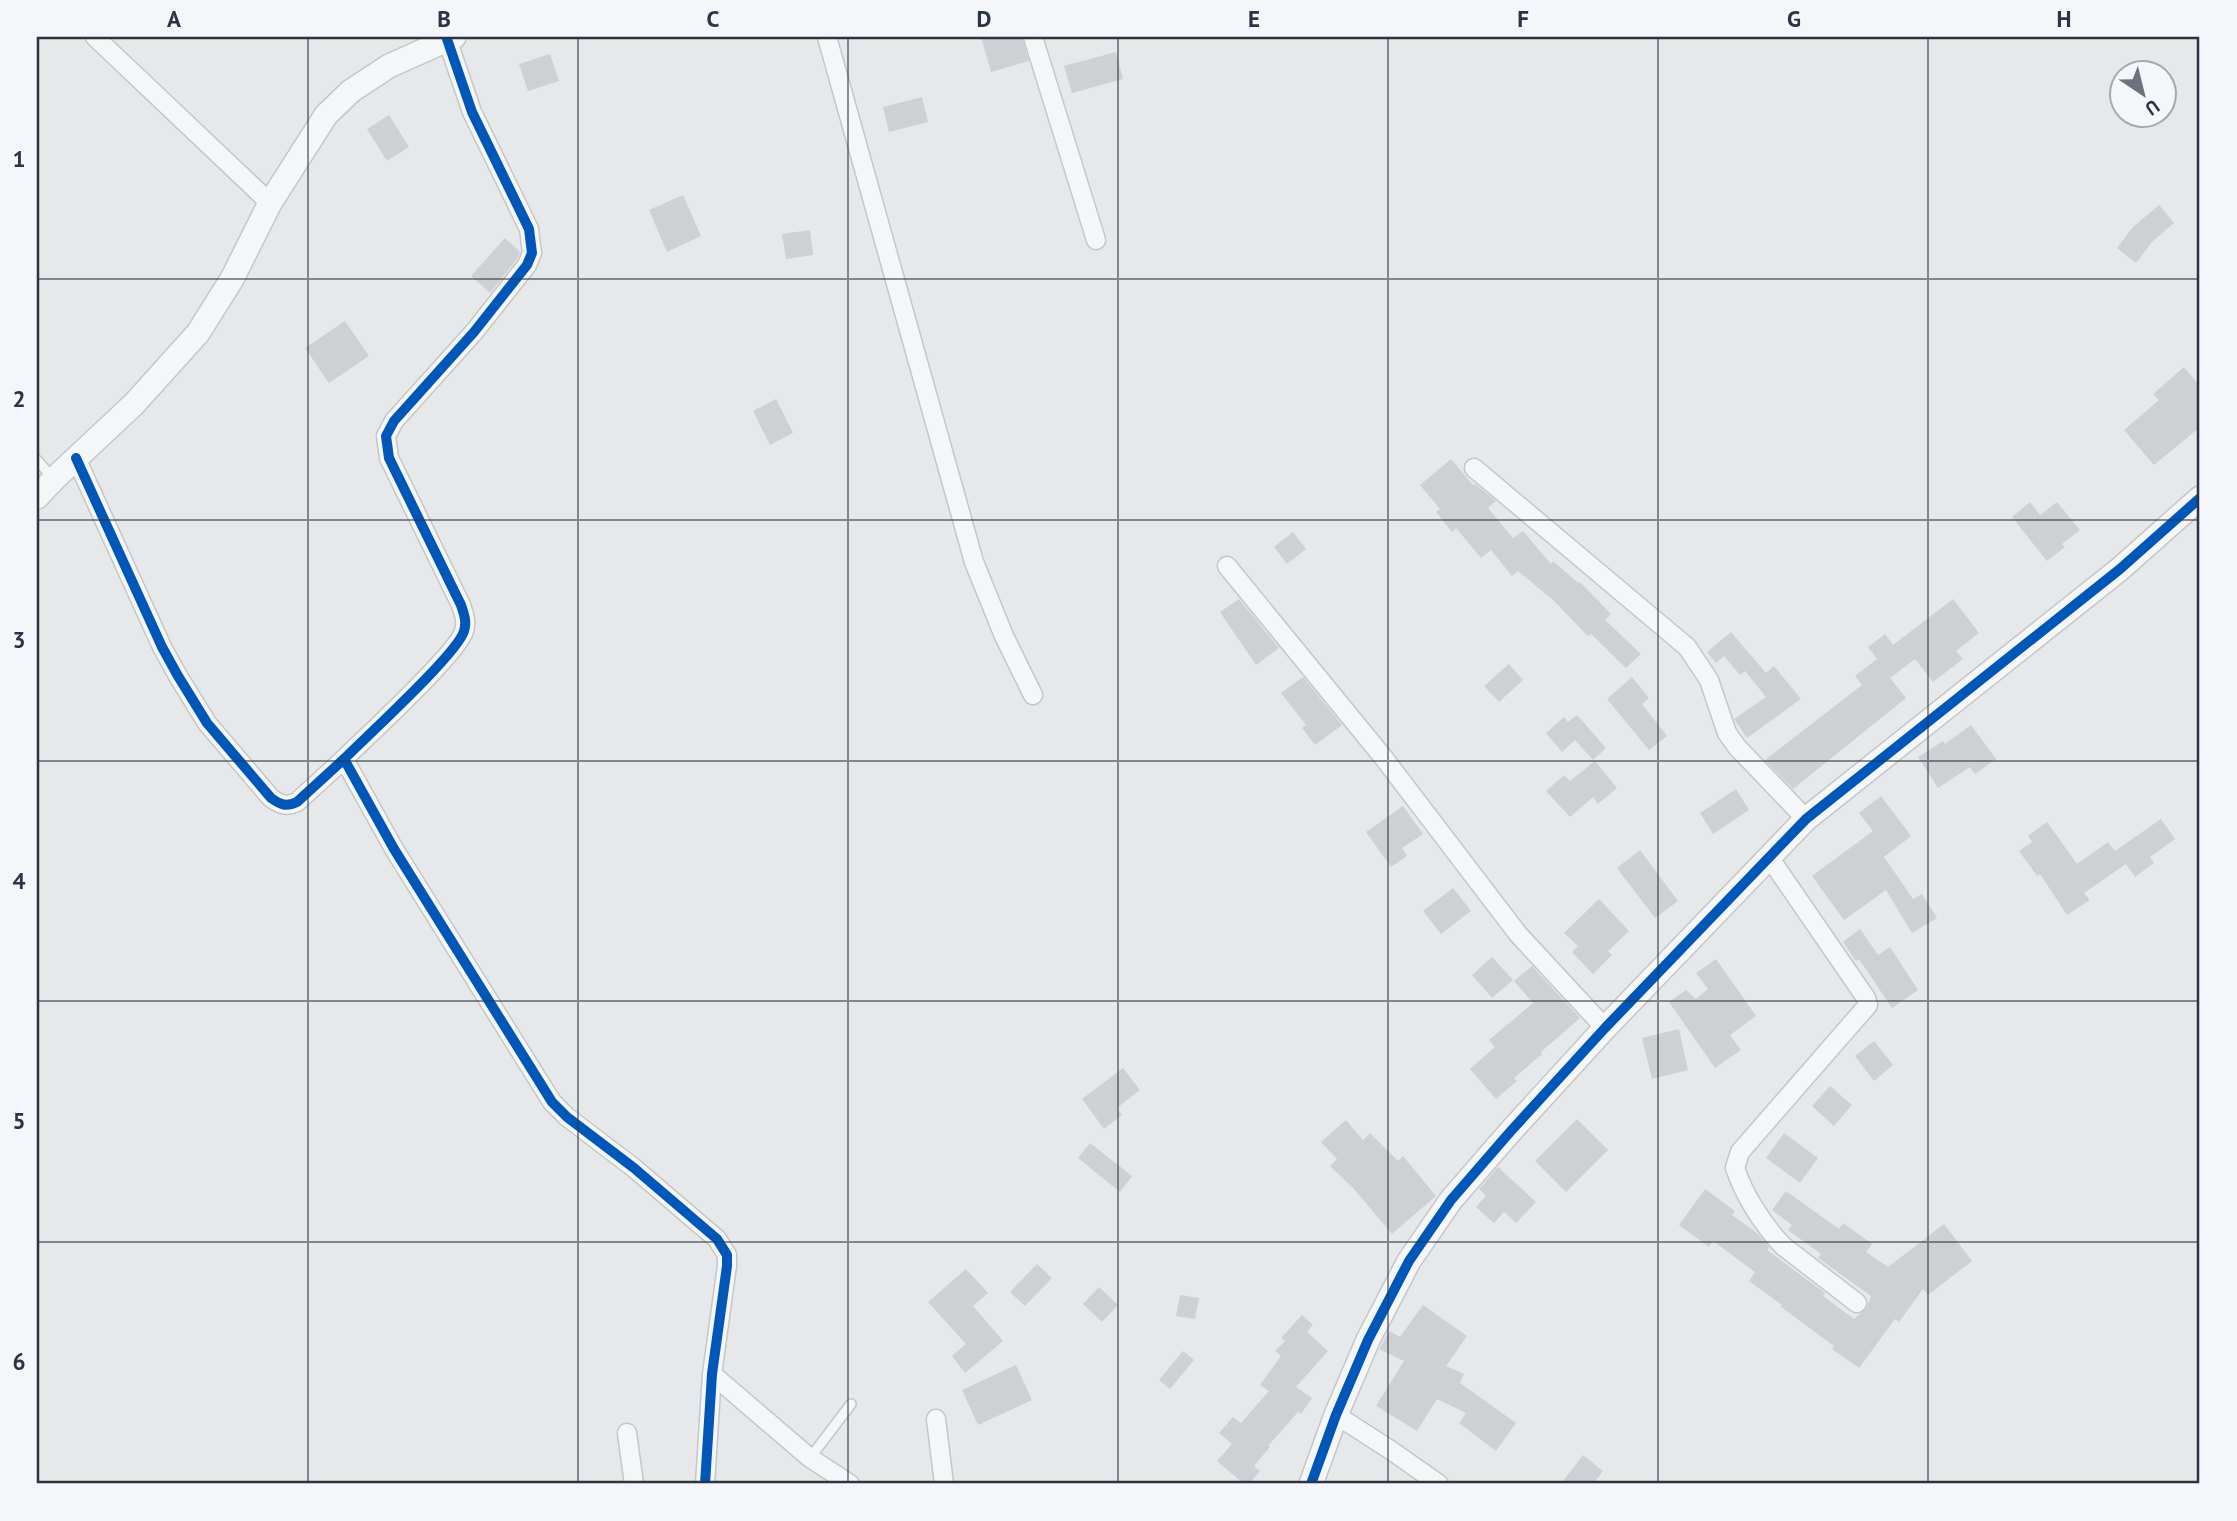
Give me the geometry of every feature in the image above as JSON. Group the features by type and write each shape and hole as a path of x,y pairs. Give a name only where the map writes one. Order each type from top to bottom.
{"street":[{"path":"95,37 270,202"},
{"path":"827,37 974,562 1004,636 1033,695"},
{"path":"1033,37 1096,240"},
{"path":"37,497 54,478 134,404 198,332 232,279 270,202 326,115 351,91 388,66 450,38 472,112 529,229 532,253 527,265 394,421 386,436 389,458 466,619 464,632 450,654 345,759 297,802 289,806 281,805 271,798 207,723 178,676 162,647 76,458"},
{"path":"1474,468 1687,647 1709,680 1727,733 1737,747 1806,819"},
{"path":"1311,1484 1336,1415 1368,1340 1409,1261 1451,1200 1605,1028 1806,819 2120,569 2200,498"},
{"path":"1227,566 1383,757 1518,934 1605,1028"},
{"path":"345,759 394,849 552,1102 590,1136 634,1168 724,1248 727,1266 712,1374 705,1484"},
{"path":"1769,857 1866,998 1868,1005 1740,1152 1735,1168 1774,1237 1857,1303"},
{"path":"712,1374 810,1458 850,1484"},
{"path":"1336,1415 1439,1484"},
{"path":"936,1419 944,1484"},
{"path":"627,1433 634,1484"}],"lane":[{"path":"37,460 54,478"},
{"path":"810,1458 851,1404"}],"building":[{"path":"981,37 1022,37 1029,61 991,72"},
{"path":"1116,52 1123,79 1072,93 1064,66"},
{"path":"550,54 559,81 528,91 519,64"},
{"path":"922,97 928,122 889,132 883,107"},
{"path":"389,115 409,147 387,161 367,129"},
{"path":"683,195 701,236 667,252 649,210"},
{"path":"2159,205 2174,223 2152,242 2136,263 2117,248 2133,227"},
{"path":"810,230 813,255 786,259 782,234"},
{"path":"505,238 520,252 490,293 471,276"},
{"path":"345,321 369,356 329,383 305,348"},
{"path":"2184,367 2200,386 2200,427 2154,465 2124,430 2159,400 2153,394"},
{"path":"776,399 793,433 770,445 753,411"},
{"path":"1451,459 1473,485 1496,501 1488,508 1513,538 1523,531 1551,564 1553,561 1580,582 1611,614 1605,620 1641,654 1626,668 1518,571 1512,576 1491,550 1481,558 1456,528 1452,532 1436,512 1440,509 1420,485"},
{"path":"2030,502 2040,515 2057,502 2080,530 2062,544 2065,547 2047,561 2012,517"},
{"path":"1293,532 1306,549 1287,564 1274,547"},
{"path":"1239,599 1279,648 1256,665 1220,612"},
{"path":"1953,599 1979,633 1956,651 1963,659 1933,682 1915,659 1890,678 1906,698 1793,789 1765,760 1862,685 1855,676 1877,659 1868,647 1885,634 1893,645"},
{"path":"1731,632 1766,673 1774,666 1801,699 1747,738 1734,719 1766,697 1745,671 1740,675 1724,656 1716,663 1707,652"},
{"path":"1509,664 1523,680 1499,702 1484,686"},
{"path":"1303,677 1342,725 1315,745 1302,728 1306,725 1281,693"},
{"path":"1632,677 1649,698 1642,704 1667,736 1649,750 1607,699"},
{"path":"1577,715 1606,748 1593,760 1575,740 1562,752 1546,733 1564,717 1568,722"},
{"path":"1971,725 1996,759 1975,774 1970,767 1938,788 1918,757 1943,741 1945,744"},
{"path":"1595,761 1617,788 1598,804 1593,797 1570,817 1546,791 1564,775 1570,781"},
{"path":"1736,789 1749,810 1713,834 1700,813"},
{"path":"1881,796 1911,836 1884,857 1913,899 1922,894 1937,918 1912,933 1886,890 1844,920 1812,876 1873,831 1859,813"},
{"path":"1403,806 1423,834 1402,848 1407,856 1391,867 1366,832"},
{"path":"2161,819 2175,839 2150,857 2154,863 2135,877 2126,864 2084,893 2090,900 2067,915 2040,874 2037,876 2019,851 2032,842 2028,836 2047,822 2077,864 2108,842 2115,851"},
{"path":"1640,850 1678,901 1655,918 1617,868"},
{"path":"1453,888 1471,911 1441,934 1423,911"},
{"path":"1599,899 1629,931 1608,951 1612,955 1593,974 1572,952 1578,946 1564,933"},
{"path":"1860,929 1878,955 1890,947 1918,990 1892,1008 1859,959 1856,961 1843,942"},
{"path":"1492,957 1513,980 1492,998 1472,975"},
{"path":"1716,959 1756,1016 1730,1035 1741,1050 1715,1068 1669,1002 1686,990 1696,999 1708,989 1696,973"},
{"path":"1532,966 1580,1018 1514,1078 1517,1081 1496,1099 1470,1069 1495,1047 1489,1040 1533,1003 1514,981"},
{"path":"1679,1029 1688,1070 1652,1079 1642,1038"},
{"path":"1874,1041 1893,1065 1874,1081 1855,1056"},
{"path":"1123,1068 1140,1090 1117,1108 1122,1115 1104,1129 1082,1099"},
{"path":"1830,1086 1852,1105 1834,1126 1812,1106"},
{"path":"1577,1119 1608,1150 1566,1192 1535,1161"},
{"path":"1346,1120 1363,1140 1370,1133 1398,1161 1403,1156 1436,1196 1392,1234 1353,1188 1330,1166 1337,1159 1321,1142"},
{"path":"1784,1133 1818,1158 1800,1183 1766,1158"},
{"path":"1090,1143 1132,1176 1120,1192 1078,1158"},
{"path":"1498,1167 1536,1202 1516,1223 1504,1212 1494,1223 1476,1207 1486,1196 1479,1189"},
{"path":"1705,1189 1735,1211 1732,1215 1758,1234 1769,1247 1767,1250 1825,1293 1823,1296 1854,1319 1866,1309 1871,1296 1818,1258 1821,1254 1788,1230 1792,1225 1772,1210 1786,1191 1839,1229 1843,1223 1872,1244 1866,1252 1888,1267 1944,1224 1972,1261 1928,1295 1923,1289 1899,1322 1895,1319 1859,1368 1749,1281 1755,1272 1713,1241 1709,1247 1679,1225"},
{"path":"1037,1264 1052,1278 1025,1306 1010,1292"},
{"path":"966,1269 988,1293 973,1306 1003,1341 965,1373 952,1356 966,1344 928,1302"},
{"path":"1099,1287 1118,1305 1102,1322 1083,1304"},
{"path":"1180,1295 1199,1298 1195,1319 1176,1316"},
{"path":"1423,1305 1467,1336 1446,1366 1464,1374 1460,1383 1516,1423 1496,1451 1459,1423 1466,1413 1437,1399 1417,1431 1376,1406 1404,1361 1379,1349 1389,1331 1400,1337"},
{"path":"1302,1315 1313,1325 1307,1332 1328,1351 1296,1387 1312,1398 1301,1414 1298,1412 1268,1446 1270,1447 1254,1466 1260,1471 1249,1484 1244,1484 1217,1461 1232,1444 1219,1433 1233,1417 1241,1423 1269,1391 1260,1385 1281,1356 1275,1351 1285,1341 1281,1338"},
{"path":"1183,1351 1194,1360 1170,1389 1159,1380"},
{"path":"1016,1365 1032,1400 978,1425 962,1390"},
{"path":"1583,1455 1603,1471 1593,1484 1561,1484"}],"cycle path":[{"path":"344,759 446,657 465,628 461,605 389,458 386,436 394,421 474,332 527,265 532,253 529,229 472,112 447,39"},
{"path":"76,458 162,647 207,723 271,798 284,804 297,802 344,759 394,849 552,1102 717,1239 727,1255 712,1374 705,1484"},
{"path":"1311,1484 1336,1415 1368,1340 1409,1261 1451,1200 1510,1132 1605,1028 1806,819 2120,569 2200,498"}]}
